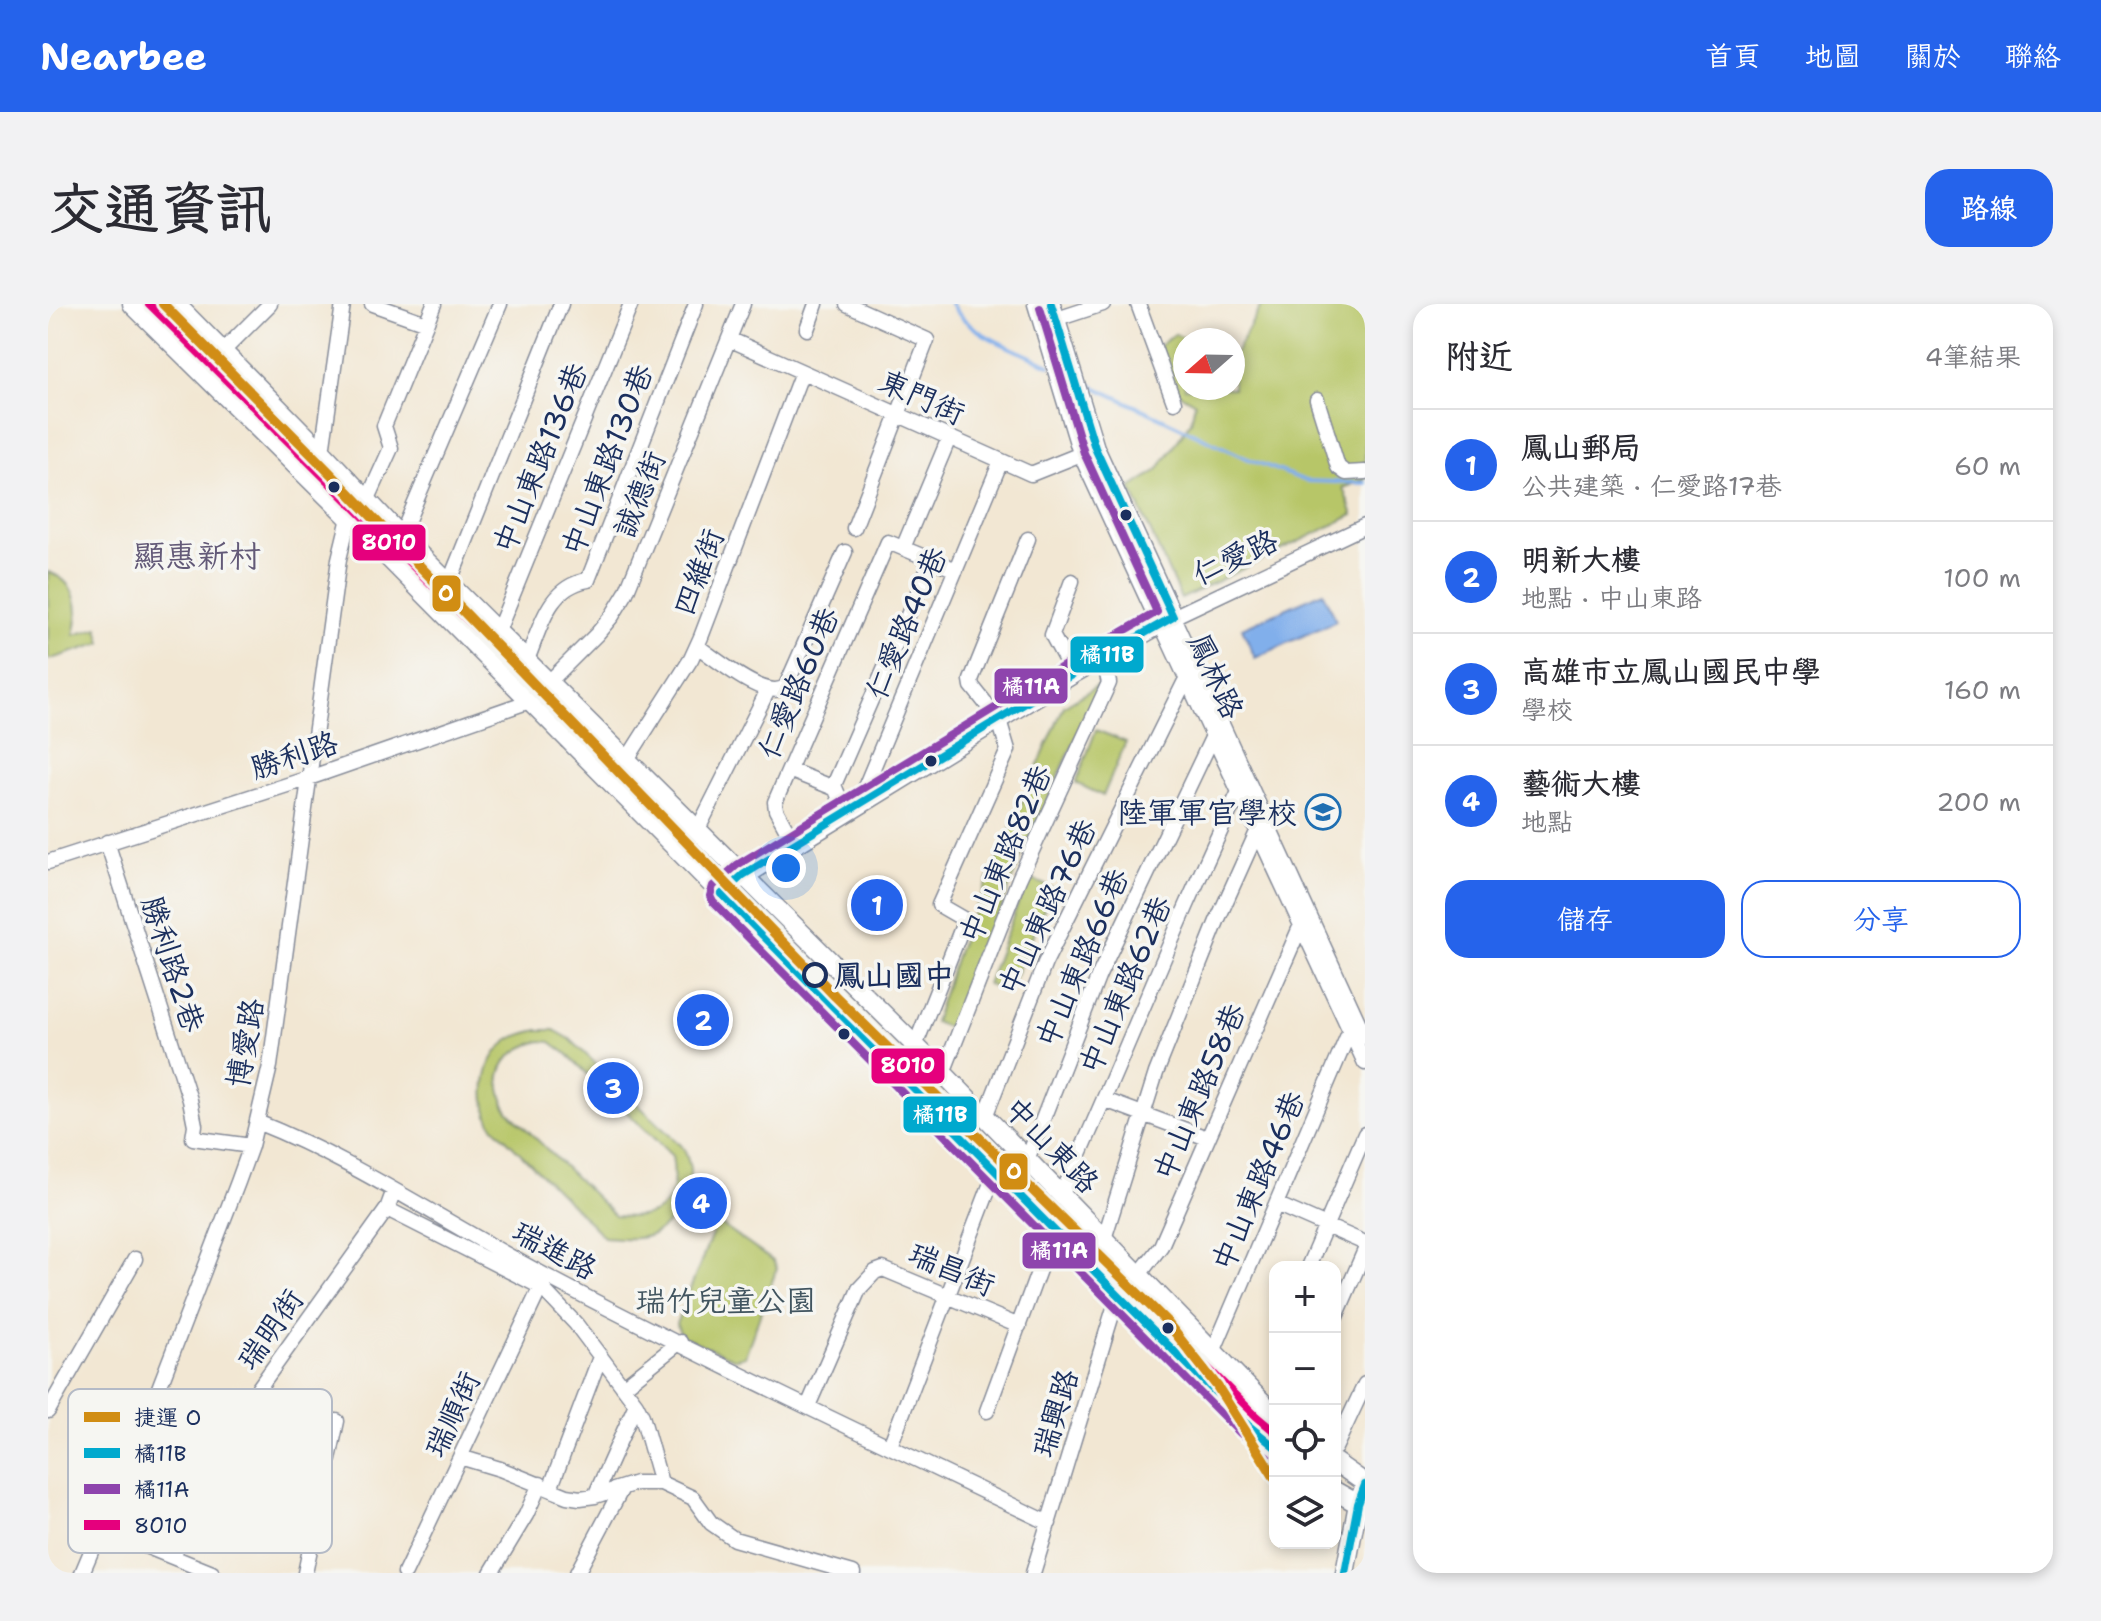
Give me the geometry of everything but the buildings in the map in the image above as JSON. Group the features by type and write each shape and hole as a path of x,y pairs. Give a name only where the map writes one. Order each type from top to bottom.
{"main road":[{"name":"中山東路","path":"176,304 224,350 401,536 943,1073 1269,1409"},
{"name":"鳳林路","path":"1037,304 1050,315 1088,450 1167,621"},
{"name":"中山東路","path":"144,308 382,554 1118,1295 1269,1442"},
{"name":"仁愛路","path":"722,894 743,875 794,843 1073,674 1167,621"},
{"path":"1341,1466 1365,1484 1345,1573"},
{"path":"1341,1494 1362,1506"}],"street":[{"path":"224,350 270,304"},
{"path":"317,487 343,304"},
{"path":"372,304 426,323"},
{"path":"349,518 367,501 391,448 384,426 386,418 434,304"},
{"path":"382,554 401,536 500,304"},
{"path":"449,583 561,304"},
{"name":"中山東路136巷","path":"498,631 631,304"},
{"name":"中山東路130巷","path":"527,660 549,606 565,587 588,580 696,304"},
{"name":"誠德街","path":"550,683 612,616 626,593 743,304"},
{"path":"807,329 816,304"},
{"path":"847,304 927,340 854,528"},
{"path":"1050,315 1103,304"},
{"path":"1138,304 1174,402"},
{"name":"東門街","path":"729,339 1031,474 1088,450"},
{"name":"四維街","path":"768,690 751,683 697,646 802,372"},
{"path":"1317,400 1338,467 1346,473 1365,472"},
{"path":"949,438 903,548 956,570"},
{"name":"仁愛路40巷","path":"852,808 1001,461"},
{"name":"博愛路","path":"159,1389 251,1146 270,1066 339,559 349,518"},
{"name":"仁愛路","path":"1167,621 1365,526"},
{"path":"915,1046 965,920 939,905 1008,750 999,720 972,686 972,673 1028,539"},
{"name":"仁愛路60巷","path":"794,843 775,806 888,542 903,548"},
{"path":"697,831 768,690 781,691 786,686 845,552"},
{"path":"834,788 932,560"},
{"path":"1072,581 1052,635 1073,674"},
{"name":"鳳林路","path":"1167,621 1186,679 1365,1063"},
{"name":"鳳林路","path":"1167,621 1365,1037"},
{"path":"626,761 697,646"},
{"name":"中山東路82巷","path":"943,1073 1019,879 1109,683 1103,657"},
{"name":"中山東路76巷","path":"985,1117 1045,963 1186,679"},
{"name":"勝利路","path":"48,862 309,778 530,701 550,683"},
{"name":"中山東路66巷","path":"1027,1160 1099,975 1213,736"},
{"path":"789,770 834,788 852,808"},
{"name":"中山東路62巷","path":"1061,1196 1200,874 1238,794"},
{"path":"1104,1239 1156,1073 1211,934 1257,832"},
{"name":"勝利路2巷","path":"107,842 190,1100 195,1125 193,1138 251,1146"},
{"name":"中山東路58巷","path":"1138,1276 1161,1246 1301,925"},
{"name":"中山東路46巷","path":"1213,1352 1350,1030"},
{"path":"1105,1100 1207,1138"},
{"name":"瑞進路","path":"257,1122 279,1130 394,1190 544,1282 680,1342 1049,1523"},
{"path":"1310,1261 1365,1134"},
{"path":"890,1446 996,1170"},
{"name":"瑞明街","path":"258,1389 387,1209 394,1190"},
{"path":"1276,1204 1365,1243"},
{"path":"387,1209 544,1282 636,1404 661,1483"},
{"path":"1019,1326 1054,1229"},
{"path":"1341,1305 1365,1250"},
{"path":"48,1411 135,1259"},
{"name":"瑞昌街","path":"808,1406 859,1289 875,1272 883,1269 1019,1326 987,1411"},
{"name":"瑞興路","path":"1033,1573 1118,1295 1138,1276"},
{"name":"瑞順街","path":"405,1573 544,1282"},
{"path":"623,1387 680,1342"},
{"path":"491,1573 545,1487 600,1357"},
{"path":"1341,1435 1365,1384"},
{"path":"595,1496 636,1404"},
{"path":"332,1445 337,1421"},
{"path":"460,1457 567,1496 595,1496 645,1482 661,1483 693,1498 711,1523 734,1539 824,1569 853,1573"},
{"path":"580,1572 622,1488"},
{"name":"博愛路","path":"82,1573 90,1553"},
{"path":"165,1553 209,1572"},
{"path":"305,1573 309,1553"}],"green space":[{"path":"1262,304 1365,304 1365,479 1343,488 1353,515 1181,599 1131,488 1158,470 1191,421 1195,403 1190,400 1245,400 1245,335"},
{"path":"1173,336 1173,385 1159,346"},
{"path":"48,572 58,576 71,589 77,615 74,635 98,628 102,643 48,660"},
{"path":"1102,683 1020,859 955,1030 934,1022 959,947 1064,706"},
{"path":"1096,730 1126,742 1103,796 1076,783"},
{"path":"1028,878 1053,888 1008,993 987,984"},
{"path":"538,1030 554,1030 570,1039 684,1149 690,1171 687,1191 674,1216 655,1233 637,1238 604,1237 492,1125 485,1102 489,1065 503,1045","holes":["551,1042 672,1156 674,1172 670,1197 656,1212 631,1217 615,1216 508,1111 500,1086 503,1066 517,1051 528,1045"]},
{"name":"瑞竹兒童公園","path":"717,1222 773,1261 777,1268 745,1356 735,1359 682,1336 676,1324"}],"water":[{"path":"1323,592 1336,621 1255,658 1242,628"}],"waterway":[{"path":"951,304 982,333 1049,365"},
{"path":"1082,381 1246,458 1306,481 1365,483"}],"metro line":[{"name":"O","path":"163,304 835,996 1166,1321 1217,1386 1274,1477"}],"transit line":[{"name":"8010","path":"149,304 1269,1427"},
{"name":"橘11B","path":"1051,304 1095,448 1173,617 1073,674 743,875 722,894 1118,1295 1269,1442"},
{"name":"橘11A","path":"1040,308 1084,453 1157,612 737,865 713,886 710,896 1240,1433 1267,1456"},
{"name":"橘11B","path":"1345,1573 1358,1504 1365,1485"}],"place":[{"name":"陸軍軍官學校","path":"1323,812"},
{"name":"鳳山郵局","path":"877,905"},
{"name":"鳳山國中","path":"815,975"},
{"name":"明新大樓","path":"703,1020"},
{"name":"高雄市立鳳山國民中學","path":"613,1088"},
{"name":"藝術大樓","path":"701,1203"}],"district":[{"name":"顯惠新村","path":"197,555"}]}
